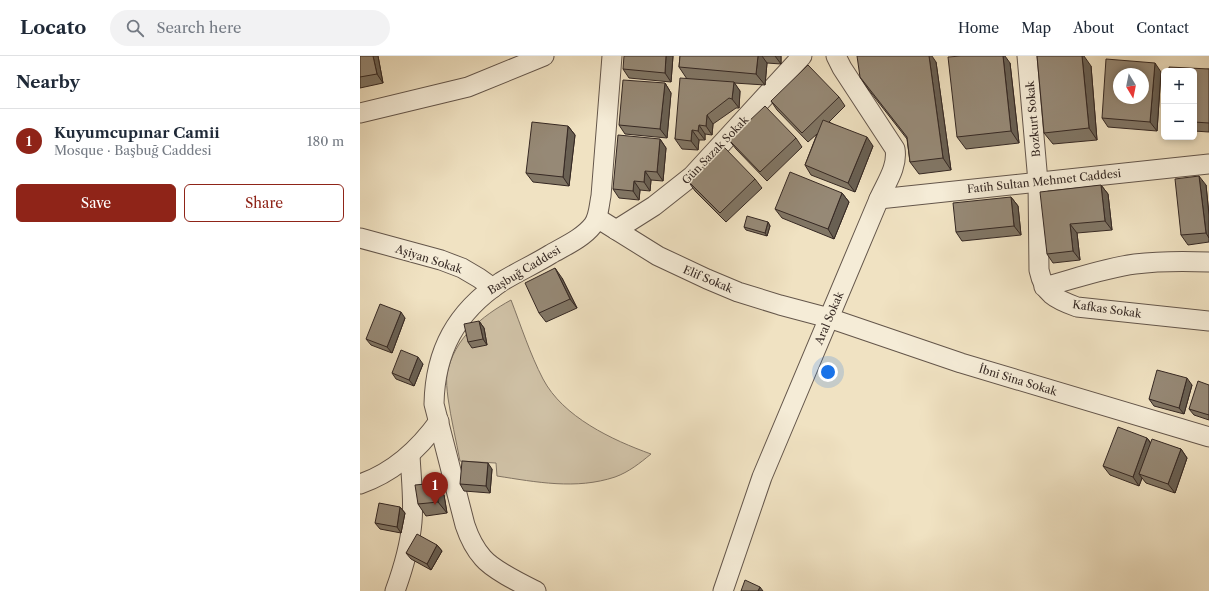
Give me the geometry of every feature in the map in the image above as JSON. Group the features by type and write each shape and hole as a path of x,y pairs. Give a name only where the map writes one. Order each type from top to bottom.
{"street":[{"path":"360,113 468,87 544,56"},
{"name":"Başbuğ Caddesi","path":"536,591 518,582 483,559 471,541 465,525 434,404 434,387 444,348 453,328 481,296 585,234 597,218 601,196 612,56"},
{"name":"Gün Sazak Sokak","path":"616,230 654,206 692,176 802,56"},
{"name":"Aral Sokak","path":"723,591 762,477 879,199 895,165 895,149 842,68 836,56"},
{"name":"Bozkurt Sokak","path":"1027,56 1038,182"},
{"name":"Fatih Sultan Mehmet Caddesi","path":"879,199 1209,164"},
{"path":"1038,182 1039,270 1044,287 1134,264 1161,262 1209,262"},
{"name":"Elif Sokak","path":"597,218 658,256 707,279 738,292 829,318"},
{"name":"Aşiyan Sokak","path":"360,238 441,260 462,268 493,288"},
{"name":"Kafkas Sokak","path":"1044,287 1050,294 1077,307 1209,321"},
{"name":"İbni Sina Sokak","path":"829,318 961,363 1209,437"},
{"path":"360,484 375,479 410,455 428,437 439,421"},
{"path":"395,591 404,567 412,522 410,455"}],"shaded area":[{"path":"511,300 538,369 552,393 563,405 590,426 620,442 651,454 630,470 615,477 600,481 571,484 556,484 497,476 496,463 460,461 447,389 447,374 451,361 463,339 471,330 490,313"}],"building":[{"path":"360,56 373,56 377,74 360,77"},
{"path":"624,56 666,56 665,73 623,69"},
{"path":"680,56 758,56 756,74 679,67"},
{"path":"857,56 929,56 943,158 910,162 907,137 860,77"},
{"path":"1003,56 1011,131 957,137 948,57"},
{"path":"1037,56 1082,56 1089,128 1044,133"},
{"path":"1106,59 1155,63 1150,122 1102,118"},
{"path":"808,65 839,97 802,133 771,101"},
{"path":"1197,68 1209,69 1209,123 1197,122"},
{"path":"680,78 734,82 732,99 729,98 707,115 706,126 699,125 698,131 692,130 691,141 675,139"},
{"path":"623,80 665,83 660,129 619,125"},
{"path":"765,106 796,138 760,172 729,140"},
{"path":"823,120 867,137 848,183 805,165"},
{"path":"532,122 568,126 563,177 526,173"},
{"path":"618,135 660,139 657,172 645,171 644,182 634,181 633,191 613,189"},
{"path":"724,147 755,179 720,213 688,181"},
{"path":"790,172 842,193 828,229 775,209"},
{"path":"1199,176 1206,233 1181,235 1175,179"},
{"path":"1101,185 1105,221 1070,224 1073,251 1047,254 1040,192"},
{"path":"1011,197 1014,226 956,232 953,203"},
{"path":"747,216 768,222 765,233 744,227"},
{"path":"555,268 570,299 539,313 525,283"},
{"path":"380,304 401,312 387,347 366,339"},
{"path":"479,321 483,339 468,342 464,324"},
{"path":"401,350 418,357 409,380 392,373"},
{"path":"1157,370 1187,378 1179,408 1149,399"},
{"path":"1198,381 1209,385 1209,415 1189,409"},
{"path":"1118,427 1147,438 1133,477 1103,466"},
{"path":"1152,439 1181,449 1168,484 1139,474"},
{"path":"462,461 488,463 486,486 460,484"},
{"path":"436,483 438,502 418,504 415,485"},
{"path":"379,503 400,507 397,527 375,523"},
{"path":"417,534 437,545 427,564 406,553"},
{"path":"745,580 760,587 758,591 741,591"}],"place":[{"name":"Kuyumcupınar Camii","path":"435,505"}]}
